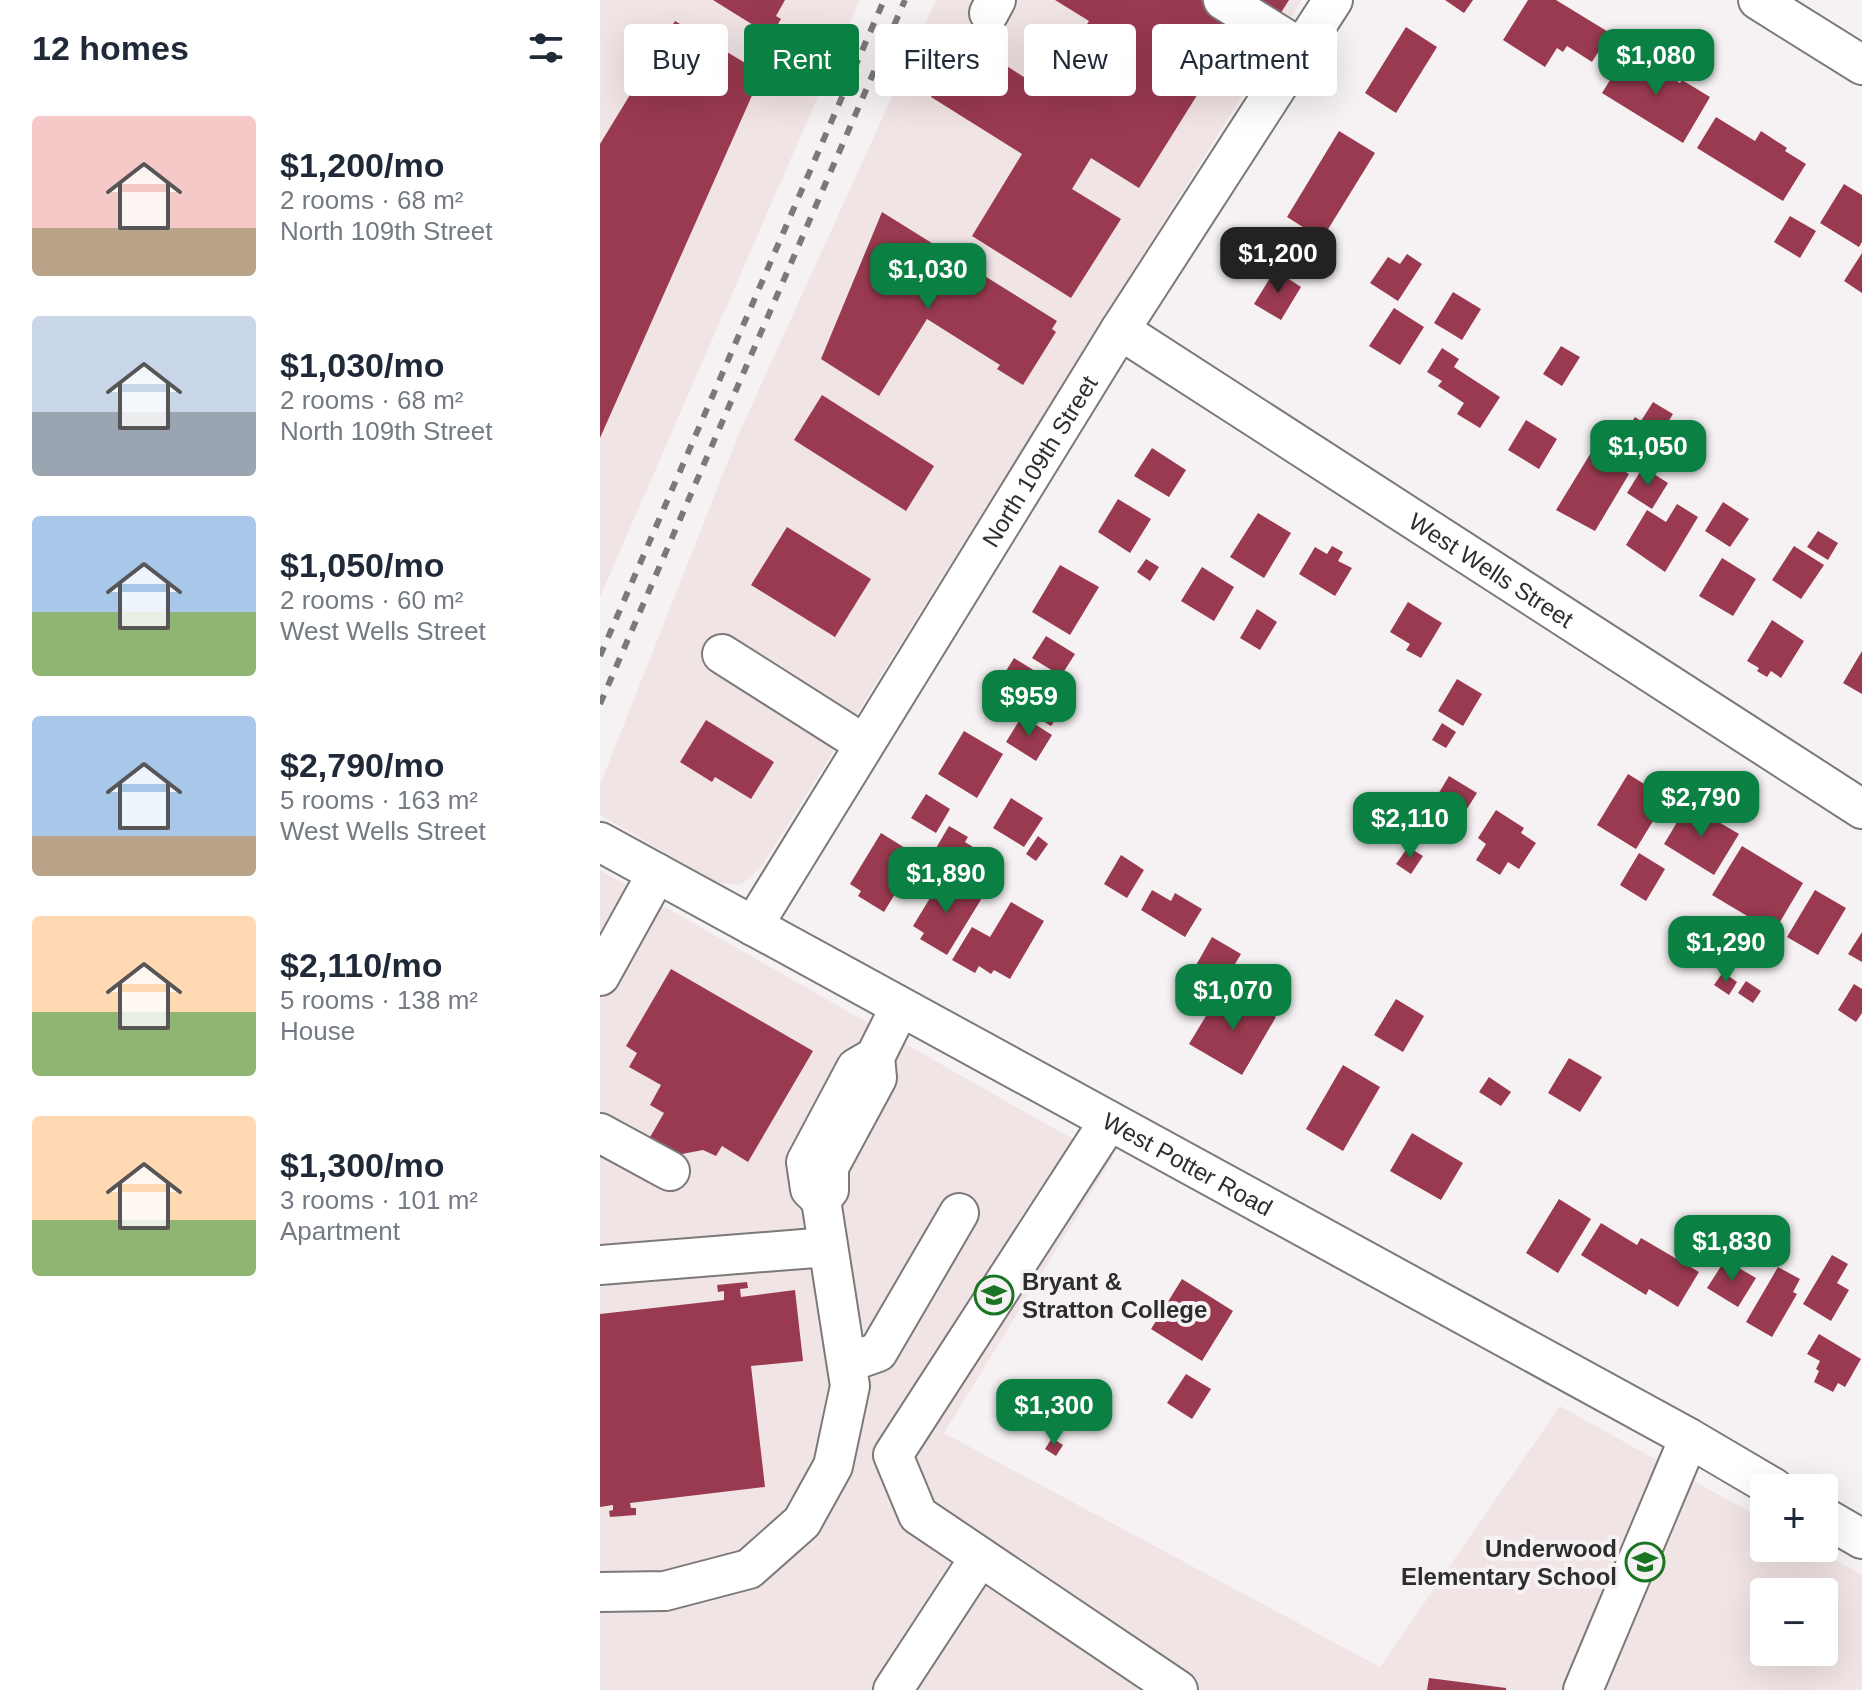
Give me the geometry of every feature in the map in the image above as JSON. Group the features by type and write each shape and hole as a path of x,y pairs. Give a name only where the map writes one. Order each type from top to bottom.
{"street":[{"path":"1223,0 1262,24"},
{"name":"North 109th Street","path":"1318,24 1333,0"},
{"path":"1758,0 1862,65"},
{"name":"North 109th Street","path":"753,926 1120,330 1272,96"},
{"name":"West Wells Street","path":"1120,330 1862,809"},
{"path":"722,654 864,744"},
{"name":"West Potter Road","path":"600,842 1750,1474"},
{"path":"600,976 657,873"},
{"path":"600,1592 665,1591 749,1569 802,1522 833,1466 850,1386 821,1200 810,1189 806,1162 856,1068 875,1057 900,1007"},
{"path":"893,1455 1109,1121"},
{"path":"600,1133 670,1171"},
{"path":"847,1363 878,1352 959,1213"},
{"path":"600,1265 828,1247"},
{"path":"841,1429 893,1455 918,1515 1178,1690"},
{"path":"1583,1690 1689,1438"},
{"path":"1838,1525 1862,1539"},
{"path":"893,1690 980,1557"}],"shaded area":[{"path":"600,0 860,0 850,24 744,24 744,96 818,96 600,597"},
{"path":"936,0 1302,0 1287,24 1152,24 1152,96 1242,96 762,866 741,885 718,883 600,815 600,785 740,431 892,96 1008,96 1008,24 925,24"},
{"path":"600,870 1060,1132 1113,1157 944,1433 1380,1667 1560,1406 1750,1512 1750,1562 1838,1562 1862,1575 1862,1690 600,1690"}],"building":[{"path":"713,0 785,0 776,16 781,19 778,24 752,24"},
{"path":"1055,0 1201,0 1239,24 1152,24 1152,96 1197,96 1139,188 1091,158 1072,189 1121,219 1071,298 972,236 1022,154 931,97 1008,96 1008,67 1024,77 1024,96 1136,96 1136,24 1087,24 1089,21"},
{"path":"1228,0 1289,0 1274,24 1267,24"},
{"path":"1445,0 1473,0 1464,13"},
{"path":"1528,0 1556,0 1610,33 1592,62 1567,46 1563,52 1557,48 1545,67 1503,40"},
{"path":"1406,27 1437,47 1396,113 1365,93"},
{"path":"1628,51 1680,83 1682,80 1710,97 1683,143 1602,93"},
{"path":"728,53 744,62 744,96 752,96 600,438 600,144 629,96 728,96"},
{"path":"1716,117 1755,141 1761,131 1806,164 1783,201 1697,148"},
{"path":"1339,131 1375,153 1322,239 1287,217"},
{"path":"1844,184 1862,195 1862,242 1859,247 1820,223"},
{"path":"882,212 1057,321 1052,329 1056,332 1023,385 997,369 1000,365 927,319 879,396 821,359"},
{"path":"1790,216 1816,231 1800,258 1774,242"},
{"path":"1312,239 1325,246 1318,257 1305,249"},
{"path":"1862,253 1862,293 1844,281"},
{"path":"1407,254 1422,264 1398,301 1370,283 1388,257 1400,264"},
{"path":"1275,270 1301,287 1281,320 1254,304"},
{"path":"1453,292 1481,309 1462,340 1434,323"},
{"path":"1394,308 1424,327 1400,365 1369,346"},
{"path":"1561,346 1580,357 1562,386 1543,374"},
{"path":"1442,348 1459,359 1454,367 1500,397 1480,428 1457,414 1464,403 1438,386 1442,381 1427,372"},
{"path":"822,395 934,466 906,511 794,440"},
{"path":"1653,402 1673,414 1646,458 1620,442 1635,417 1641,421"},
{"path":"1526,420 1557,439 1539,469 1508,450"},
{"path":"1152,448 1186,470 1169,497 1134,476"},
{"path":"1592,451 1629,474 1595,531 1556,510"},
{"path":"1643,467 1668,483 1652,509 1627,493"},
{"path":"1118,499 1151,519 1130,553 1098,532"},
{"path":"1723,502 1749,519 1730,547 1705,531"},
{"path":"1677,504 1698,517 1665,572 1626,545 1647,510 1666,522"},
{"path":"1258,513 1291,533 1264,578 1230,557"},
{"path":"787,527 871,579 835,637 751,585"},
{"path":"1818,531 1838,543 1828,560 1807,547"},
{"path":"1332,546 1343,552 1338,561 1352,568 1335,596 1299,574 1315,547 1327,554"},
{"path":"1794,546 1824,565 1801,599 1772,580"},
{"path":"1722,558 1756,579 1733,616 1699,596"},
{"path":"1146,559 1159,567 1150,581 1137,572"},
{"path":"1060,565 1099,587 1070,635 1032,612"},
{"path":"1202,567 1234,587 1214,621 1181,601"},
{"path":"1408,602 1442,623 1421,658 1406,650 1410,644 1390,632"},
{"path":"1257,609 1277,622 1260,650 1240,638"},
{"path":"1772,620 1804,641 1781,678 1771,671 1767,677 1747,661"},
{"path":"1046,636 1075,654 1061,676 1032,658"},
{"path":"1862,651 1862,694 1843,683"},
{"path":"1014,658 1051,681 1047,689 1062,699 1055,711 1059,714 1051,726 1020,707 1027,695 1001,679"},
{"path":"1457,679 1482,694 1463,726 1438,711"},
{"path":"1022,716 1052,735 1036,761 1006,742"},
{"path":"706,720 774,762 751,799 715,777 712,782 680,762"},
{"path":"1442,723 1456,732 1446,748 1432,740"},
{"path":"964,731 1003,754 977,798 938,774"},
{"path":"1628,774 1667,798 1636,849 1597,825"},
{"path":"1449,776 1477,793 1458,823 1431,806"},
{"path":"926,794 950,809 936,833 911,818"},
{"path":"1011,798 1043,818 1024,847 993,828"},
{"path":"1688,804 1739,834 1714,875 1664,844"},
{"path":"1496,810 1524,828 1521,833 1536,843 1519,869 1508,862 1500,875 1476,860 1486,844 1478,838"},
{"path":"949,826 968,837 965,842 976,849 961,873 932,855"},
{"path":"881,833 918,856 884,912 858,896 861,891 850,884"},
{"path":"1038,836 1048,844 1036,861 1026,854"},
{"path":"1742,846 1803,883 1774,932 1712,895"},
{"path":"1408,847 1423,856 1411,874 1396,864"},
{"path":"1639,853 1665,869 1646,901 1620,885"},
{"path":"1121,855 1144,870 1127,898 1104,884"},
{"path":"944,875 982,898 947,955 920,939 924,933 913,926"},
{"path":"1152,890 1171,901 1175,893 1202,909 1185,937 1141,910"},
{"path":"1815,890 1846,908 1818,955 1787,937"},
{"path":"1011,902 1044,921 1010,979 994,970 991,974 979,966 975,973 952,960 972,927 990,937"},
{"path":"1862,932 1862,962 1848,954"},
{"path":"1212,937 1241,954 1223,984 1195,967"},
{"path":"671,969 813,1051 748,1162 722,1146 716,1156 703,1150 682,1154 677,1162 646,1144 664,1113 650,1105 661,1085 629,1067 637,1053 626,1046"},
{"path":"1723,972 1737,982 1729,995 1714,985"},
{"path":"1746,981 1761,991 1753,1003 1738,993"},
{"path":"1854,984 1862,989 1862,1013 1856,1022 1838,1010"},
{"path":"1231,991 1276,1017 1242,1075 1189,1044 1212,1006 1219,1010"},
{"path":"1396,999 1424,1016 1403,1052 1374,1035"},
{"path":"1569,1058 1602,1077 1580,1112 1548,1093"},
{"path":"1343,1065 1380,1087 1343,1151 1306,1129"},
{"path":"1489,1077 1511,1092 1501,1106 1479,1092"},
{"path":"1412,1133 1463,1163 1441,1200 1390,1171"},
{"path":"1559,1199 1591,1219 1558,1273 1526,1253"},
{"path":"1601,1223 1637,1245 1641,1238 1699,1272 1678,1307 1649,1289 1646,1295 1581,1255"},
{"path":"1832,1255 1848,1264 1837,1283 1849,1290 1831,1321 1803,1304"},
{"path":"1725,1260 1756,1278 1738,1307 1707,1288"},
{"path":"1778,1267 1800,1279 1793,1292 1797,1294 1772,1337 1746,1322"},
{"path":"1182,1279 1233,1311 1202,1361 1151,1329"},
{"path":"747,1282 748,1288 740,1289 741,1297 795,1290 803,1361 751,1366 765,1487 630,1503 631,1508 636,1508 636,1515 610,1517 609,1511 613,1510 613,1505 600,1507 600,1314 724,1300 724,1291 718,1292 717,1285"},
{"path":"1819,1334 1861,1359 1845,1387 1838,1383 1833,1392 1814,1382 1820,1361 1807,1354"},
{"path":"1186,1374 1211,1389 1192,1419 1167,1403"},
{"path":"1052,1438 1063,1445 1056,1456 1045,1449"},
{"path":"1429,1678 1506,1688 1506,1690 1427,1690"}],"railway":[{"path":"600,656 884,0"},
{"path":"600,704 905,0"}],"place":[{"name":"Bryant & Stratton College","path":"994,1295"},
{"name":"Underwood Elementary School","path":"1645,1562"}]}
